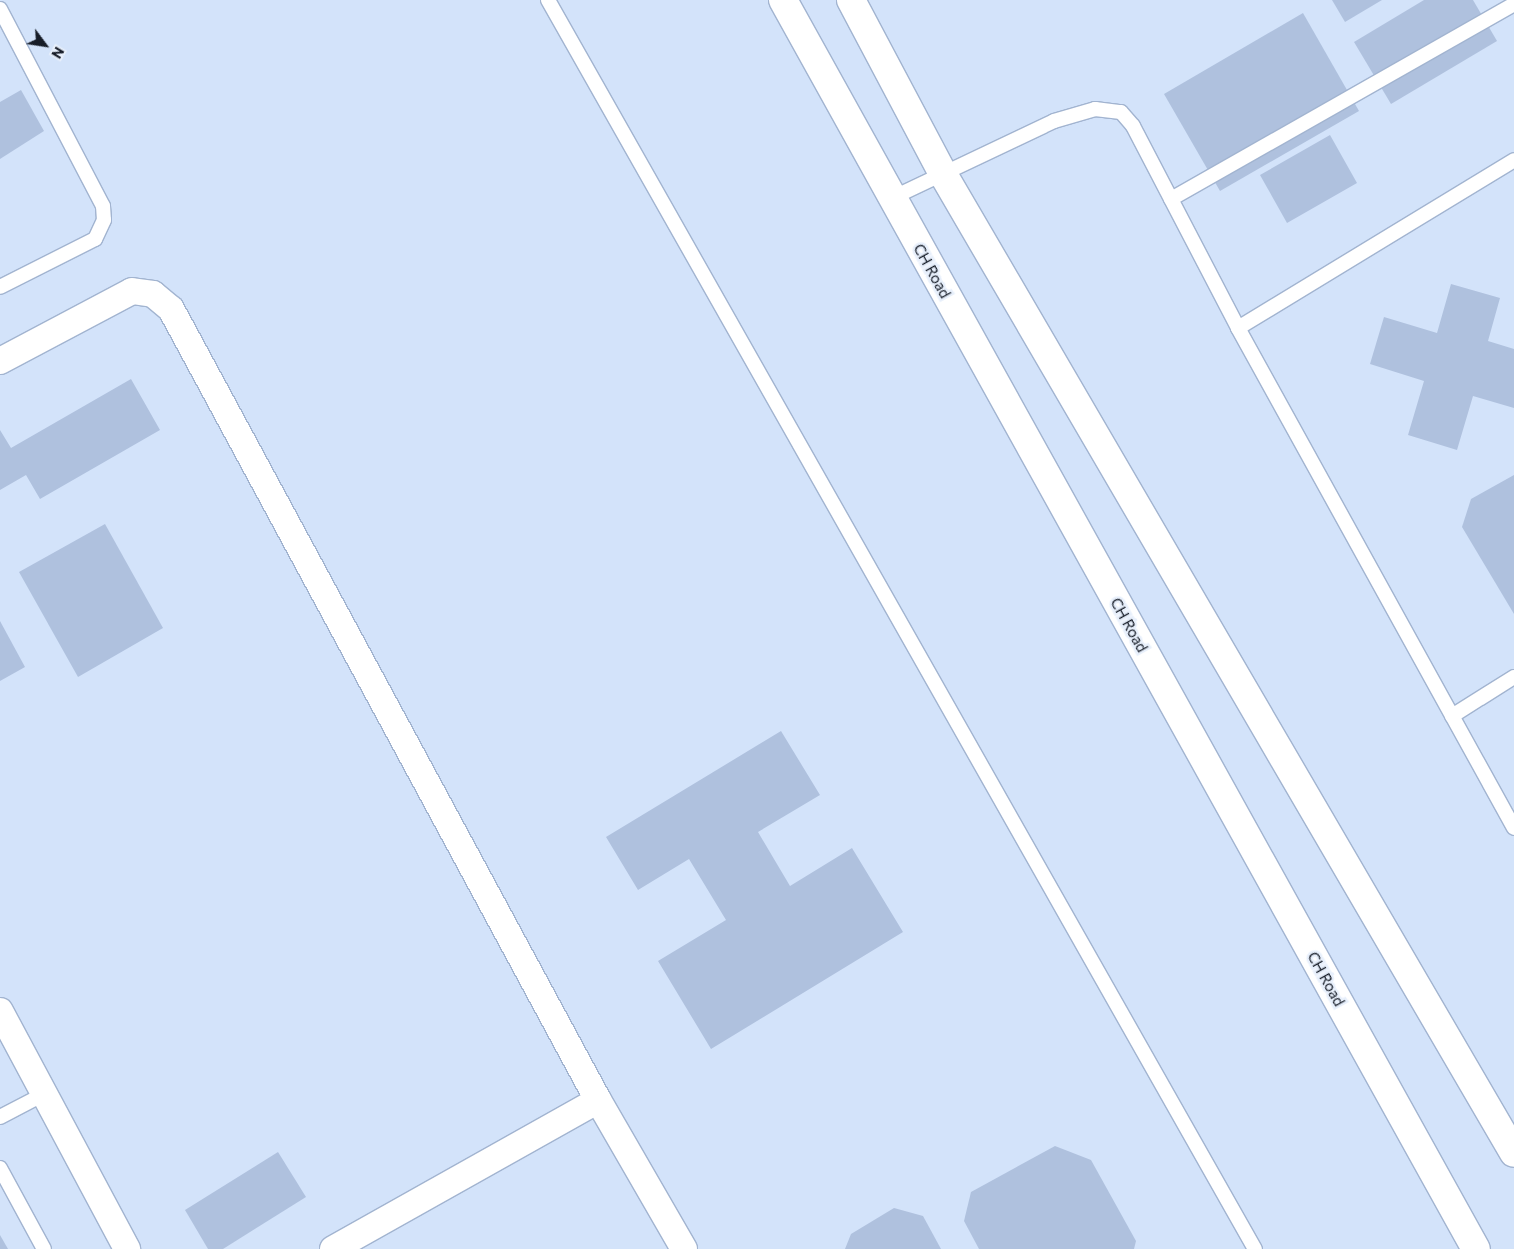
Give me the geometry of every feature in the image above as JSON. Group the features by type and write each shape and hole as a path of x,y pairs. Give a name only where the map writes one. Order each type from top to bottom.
{"street":[{"name":"CH Road","path":"784,0 1476,1249"},
{"path":"851,0 943,174 1514,1153"},
{"path":"0,361 132,291 153,294 172,309 598,1100 684,1249"},
{"path":"0,1012 127,1249"},
{"path":"333,1249 598,1100"}],"lane":[{"path":"548,0 1255,1249"},
{"path":"1171,199 1514,4"},
{"path":"0,9 103,206 104,220 95,239 0,287"},
{"path":"892,198 1054,121 1095,109 1121,112 1133,126 1238,328 1514,828"},
{"path":"1238,328 1514,160"},
{"path":"1452,716 1514,677"},
{"path":"0,1117 44,1094"},
{"path":"0,1168 44,1249"}],"building":[{"path":"1332,0 1382,0 1345,22"},
{"path":"1424,0 1473,0 1497,41 1391,104 1354,42"},
{"path":"1303,13 1359,111 1220,191 1164,94"},
{"path":"21,90 44,131 0,159 0,102"},
{"path":"1330,135 1357,183 1287,223 1260,175"},
{"path":"1451,284 1500,298 1488,341 1514,349 1514,408 1473,396 1457,450 1408,435 1424,381 1370,364 1384,317 1437,333"},
{"path":"131,379 160,430 40,499 26,475 0,490 0,430 11,448"},
{"path":"1514,475 1514,614 1462,527 1471,499"},
{"path":"105,524 163,628 78,677 19,572"},
{"path":"0,621 25,667 0,681"},
{"path":"781,731 820,795 758,832 790,886 852,848 903,932 711,1049 658,961 726,920 689,859 638,890 606,837"},
{"path":"1055,1146 1091,1160 1136,1241 1134,1249 979,1249 964,1221 971,1192"},
{"path":"278,1152 306,1197 223,1249 208,1249 185,1210"},
{"path":"894,1208 923,1216 941,1249 845,1249 851,1234"},
{"path":"0,1235 8,1249 0,1249"}]}
